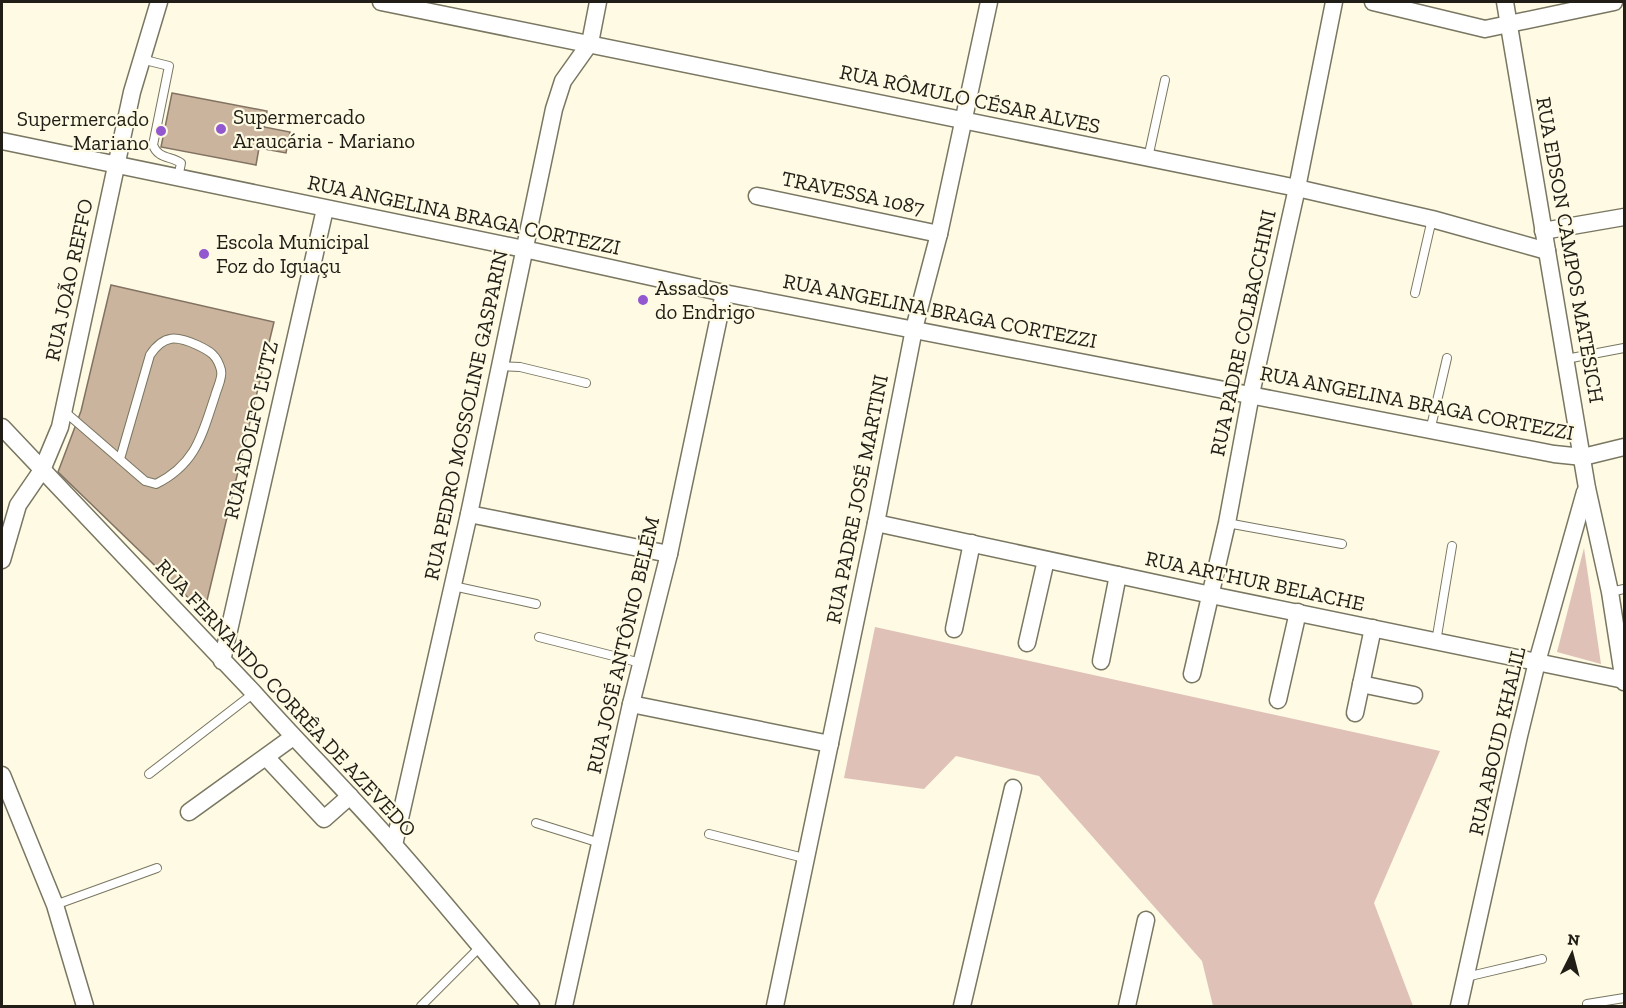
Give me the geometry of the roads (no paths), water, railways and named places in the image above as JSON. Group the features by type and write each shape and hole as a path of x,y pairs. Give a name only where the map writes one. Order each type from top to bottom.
{"street":[{"name":"RUA JOÃO REFFO","path":"2,554 18,505 42,470 60,427 132,92 159,2"},
{"name":"RUA RÔMULO CÉSAR ALVES","path":"381,2 1297,188 1432,219 1547,251"},
{"name":"RUA PEDRO MOSSOLINE GASPARIN","path":"394,845 469,514 554,109 563,81 590,43 598,2"},
{"name":"RUA PADRE JOSÉ MARTINI","path":"775,1006 915,329 939,234 990,2"},
{"name":"RUA PADRE COLBACCHINI","path":"1192,674 1227,523 1251,394 1297,188 1334,2"},
{"path":"1373,2 1485,29 1614,2"},
{"name":"RUA EDSON CAMPOS MATESICH","path":"1505,2 1587,488 1617,591 1624,681"},
{"name":"RUA ANGELINA BRAGA CORTEZZI","path":"2,141 524,249 724,293 1251,394 1430,431 1582,457 1624,447"},
{"name":"TRAVESSA 1087","path":"757,195 939,234"},
{"name":"RUA ADOLFO LUTZ","path":"222,661 324,209"},
{"path":"1543,231 1624,217"},
{"name":"RUA JOSÉ ANTÔNIO BELÉM","path":"564,1006 631,704 669,554 724,293"},
{"name":"RUA FERNANDO CORRÊA DE AZEVEDO","path":"2,427 350,796 531,1006"},
{"name":"RUA ABOUD KHALIL","path":"1459,1006 1537,662 1587,488"},
{"path":"469,514 669,554"},
{"name":"RUA ARTHUR BELACHE","path":"876,523 1624,681"},
{"path":"954,629 972,543"},
{"path":"1027,643 1046,560"},
{"path":"1101,661 1118,575"},
{"path":"1278,700 1298,612"},
{"path":"1355,713 1373,628"},
{"path":"1361,684 1414,695"},
{"path":"631,704 830,744"},
{"path":"189,812 292,737"},
{"path":"266,757 324,819 350,796"},
{"path":"2,775 55,905 85,1006"},
{"path":"962,1006 1013,788"},
{"path":"1127,1006 1146,920"}],"lane":[{"path":"141,59 169,66 153,145 155,151 160,155 181,163 177,179"},
{"path":"1148,158 1165,80"},
{"path":"1415,293 1432,219"},
{"path":"64,411 145,481 156,484 171,477 187,462 201,439 222,373 212,351 182,338 169,339 157,345 150,355 120,459"},
{"path":"1566,359 1624,348"},
{"path":"1430,431 1447,358"},
{"path":"500,366 520,368 586,383"},
{"path":"1227,523 1342,544"},
{"path":"1436,642 1452,546"},
{"path":"453,586 536,604"},
{"path":"539,637 641,663"},
{"path":"149,774 254,693"},
{"path":"536,823 600,843"},
{"path":"709,834 804,858"},
{"path":"55,905 157,868"},
{"path":"421,1006 480,947"},
{"path":"1466,977 1542,959"},
{"path":"1587,1004 1624,998"}],"place":[{"name":"Supermercado Araucária - Mariano","path":"221,129"},
{"name":"Supermercado Mariano","path":"161,131"},
{"name":"Escola Municipal Foz do Iguaçu","path":"204,254"},
{"name":"Assados do Endrigo","path":"643,300"}]}
